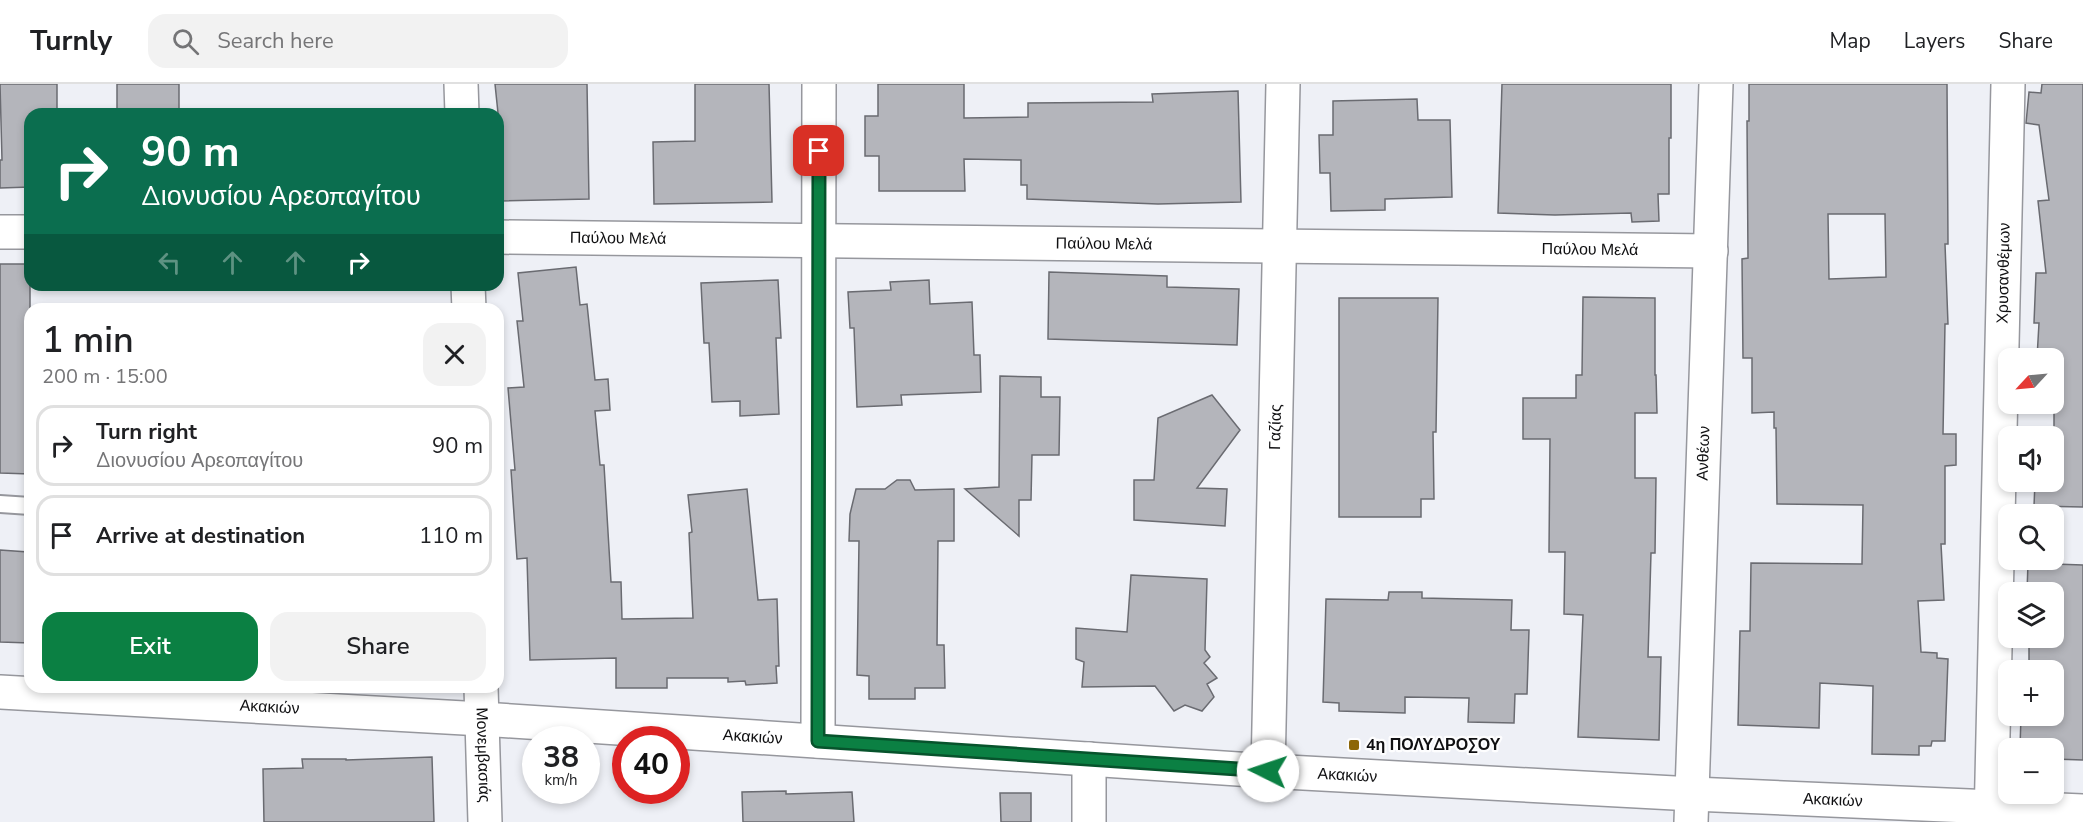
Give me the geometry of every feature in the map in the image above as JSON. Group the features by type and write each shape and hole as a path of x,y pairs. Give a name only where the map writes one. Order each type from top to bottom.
{"street":[{"path":"460,84 462,108"},
{"path":"818,741 819,84"},
{"name":"Γαζίας","path":"1268,771 1283,84"},
{"name":"Ανθέων","path":"1692,808 1716,84"},
{"name":"Χρυσανθέμων","path":"1991,814 2008,84"},
{"path":"0,232 24,232"},
{"name":"Παύλου Μελά","path":"504,237 1711,251"},
{"name":"Ακακιών","path":"0,693 481,703 818,741 1268,771 1692,808 1991,814 2083,811"},
{"name":"Μονεμβασιάς","path":"481,703 485,822"},
{"path":"1089,759 1089,822"}],"lane":[{"path":"0,504 24,506"}],"building":[{"path":"0,84 57,84 57,108 24,108 24,187 0,188 0,160 2,160"},
{"path":"117,84 179,84 179,108 117,108"},
{"path":"495,84 587,84 589,199 504,201 504,108 497,108"},
{"path":"695,84 769,84 772,202 654,204 653,142 695,141"},
{"path":"878,84 964,84 964,118 1028,117 1028,103 1153,102 1152,94 1238,91 1241,202 1158,204 1027,199 1027,185 1021,185 1021,160 964,159 965,191 879,191 879,156 865,156 865,116 878,116"},
{"path":"1502,84 1671,84 1669,194 1658,194 1659,221 1632,222 1631,213 1555,215 1498,213"},
{"path":"1749,84 1947,84 1948,244 1945,244 1948,324 1945,324 1943,434 1956,434 1956,465 1945,466 1945,544 1941,544 1944,600 1918,601 1921,652 1937,653 1937,658 1948,659 1945,741 1932,741 1931,746 1919,746 1919,755 1872,754 1873,686 1820,683 1819,728 1738,725 1740,631 1750,631 1751,563 1862,564 1863,505 1777,504 1774,412 1752,413 1752,358 1743,358 1742,259 1748,258 1747,121 1749,121","holes":["1828,214 1885,214 1886,277 1829,279"]},
{"path":"2042,84 2083,84 2083,507 2064,507 2064,504 2034,504 2035,492 2064,492 2064,426 2054,426 2054,414 2064,414 2064,348 2038,348 2039,323 2034,323 2036,273 2046,273 2038,201 2049,200 2039,125 2026,123 2029,92 2041,93"},
{"path":"1417,99 1418,120 1450,120 1452,197 1385,199 1385,210 1331,211 1330,173 1320,173 1319,135 1333,135 1333,101"},
{"path":"0,264 24,264 24,291 30,291 30,303 24,303 24,474 0,473"},
{"path":"576,267 580,305 587,304 595,380 608,379 610,410 595,411 600,465 604,465 611,582 621,582 622,619 693,618 689,533 692,532 688,495 747,489 758,600 777,599 779,666 776,666 777,683 746,685 745,681 728,682 728,678 667,678 667,688 616,688 616,658 530,660 527,558 517,559 511,470 515,470 508,388 524,387 517,321 523,321 518,273"},
{"path":"1049,272 1167,276 1167,287 1239,289 1237,345 1048,339"},
{"path":"778,280 781,338 776,338 779,414 740,416 740,401 712,402 709,343 704,343 701,283"},
{"path":"929,280 930,304 972,302 974,355 980,355 981,392 901,395 902,405 857,407 854,328 850,328 848,292 891,290 890,282"},
{"path":"1583,297 1655,298 1657,413 1635,413 1635,478 1656,478 1655,553 1651,553 1648,657 1661,657 1659,740 1578,737 1583,615 1564,614 1565,552 1549,552 1550,439 1523,439 1523,398 1576,398 1576,375 1582,375"},
{"path":"1339,298 1438,298 1436,432 1433,432 1434,499 1421,499 1421,517 1339,517"},
{"path":"1000,376 1041,377 1041,397 1060,397 1059,455 1032,455 1031,500 1019,500 1019,536 965,489 999,487"},
{"path":"1212,395 1240,430 1197,488 1227,489 1225,526 1134,520 1134,480 1154,480 1158,418"},
{"path":"897,480 910,480 915,490 954,489 954,541 938,541 937,645 944,645 945,688 915,688 915,699 869,699 869,676 857,675 859,541 849,541 850,514 856,489 885,489"},
{"path":"0,550 24,552 24,643 0,642"},
{"path":"2064,564 2083,565 2083,760 2064,759 2064,738 2020,738 2021,726 2064,726 2064,660 2029,660 2029,648 2064,648 2064,582 2027,582 2028,570 2064,570"},
{"path":"1131,575 1207,579 1205,650 1210,657 1204,663 1217,678 1207,684 1214,697 1202,711 1185,705 1174,711 1155,686 1082,687 1084,662 1076,659 1076,628 1127,632"},
{"path":"1389,592 1422,592 1422,598 1512,600 1511,630 1529,630 1527,694 1515,694 1514,723 1468,722 1469,698 1405,697 1405,713 1339,711 1339,703 1323,702 1326,599 1388,600"},
{"path":"432,757 434,822 264,822 263,769 303,768 302,759"},
{"path":"786,791 786,794 852,792 854,822 743,822 742,792"},
{"path":"1000,793 1031,793 1031,822 1001,822"}],"place":[{"name":"4η ΠΟΛΥΔΡΟΣΟΥ","path":"1354,745"}],"route":[{"path":"819,151 818,741 1268,771"}]}
